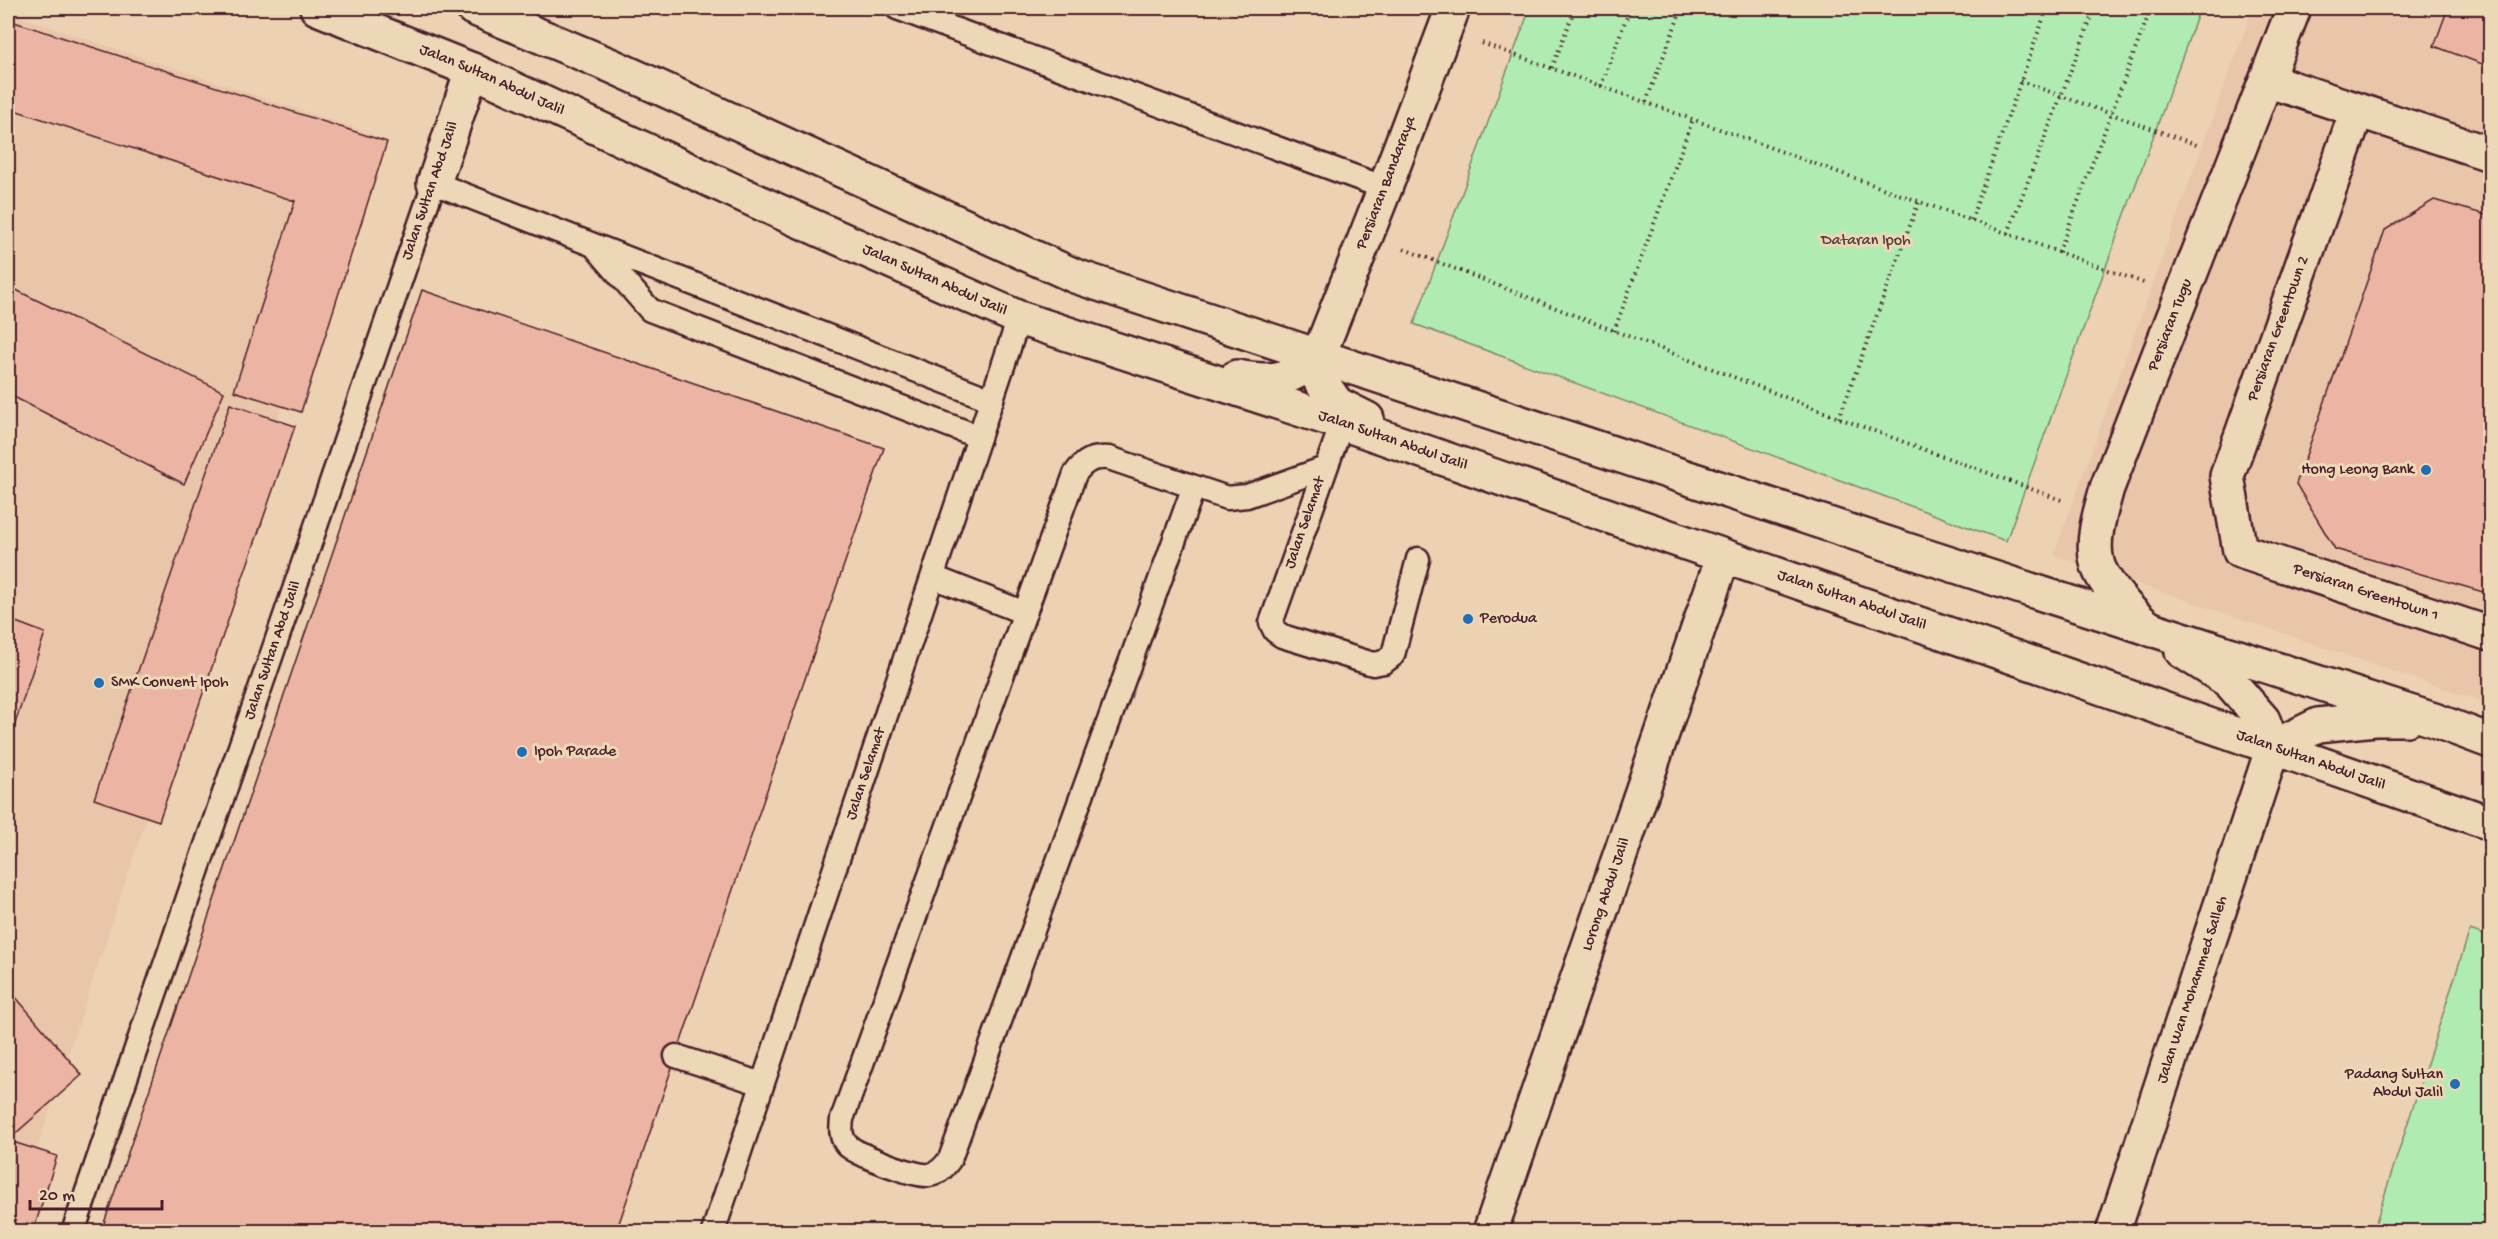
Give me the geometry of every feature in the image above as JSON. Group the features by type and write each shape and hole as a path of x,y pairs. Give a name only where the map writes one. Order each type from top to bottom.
{"street":[{"name":"Jalan Sultan Abdul Jalil","path":"317,8 472,70 778,211 1019,318 1342,423 2490,823"},
{"path":"473,8 623,71 1075,276 2152,630 2434,720 2490,741"},
{"name":"Persiaran Tugu","path":"2152,630 2127,607 2108,584 2097,563 2096,539 2100,515 2107,488 2294,8"},
{"name":"Persiaran Bandaraya","path":"1318,357 1385,189 1449,18"},
{"name":"Jalan Sultan Abd Jalil","path":"434,183 472,70"},
{"path":"2267,80 2490,154"},
{"name":"Persiaran Greentown 2","path":"2240,551 2227,476 2357,111"},
{"path":"1184,372 1202,368 1240,378 1276,381 1300,372 1318,357"},
{"path":"1318,357 1320,380 1337,404 1368,419 1466,454 1492,476"},
{"name":"Persiaran Greentown 1","path":"2240,551 2490,634"},
{"name":"Lorong Abdul Jalil","path":"1490,1232 1723,557"},
{"path":"2152,630 2229,681 2263,720 2273,747 2318,725 2375,719 2434,720"},
{"name":"Jalan Wan Mohammed Salleh","path":"2113,1232 2273,747"}],"lane":[{"path":"897,8 1385,189"},
{"path":"434,183 992,400"},
{"name":"Jalan Sultan Abd Jalil","path":"73,1232 434,183"},
{"path":"594,246 650,310 979,437"},
{"name":"Jalan Selamat","path":"713,1232 1019,318"},
{"name":"Jalan Selamat","path":"1342,423 1271,622 1275,631 1282,636 1373,664 1384,662 1393,655 1418,559"},
{"path":"1193,489 950,1159 942,1169 930,1175 917,1174 852,1149 841,1132 842,1119 1075,474 1083,463 1096,457 1109,458 1193,489 1217,496 1236,498 1325,468"},
{"path":"933,577 1025,614"},
{"path":"676,1056 762,1084"}],"path":[{"path":"1552,68 1575,8"},
{"path":"1601,86 1630,8"},
{"path":"1646,102 1682,8"},
{"path":"1971,220 2047,8"},
{"path":"2008,233 2095,8"},
{"path":"2059,252 2151,8"},
{"path":"1449,18 1552,68 2183,297"},
{"path":"2020,81 2237,159"},
{"path":"1614,331 1693,119"},
{"path":"1839,418 1919,201"},
{"path":"1367,234 1839,418 2100,515"}],"shaded area":[{"path":"2253,8 2490,8 2490,704 2054,555"},
{"name":"SMK Convent Ipoh","path":"8,13 372,134 8,1232"}],"green space":[{"name":"Dataran Ipoh","path":"1530,8 2200,8 2006,541 1414,324"},
{"name":"Padang Sultan Abdul Jalil","path":"2470,930 2490,937 2490,1231 2373,1231"}],"building":[{"path":"2448,8 2490,8 2490,67 2434,46"},
{"path":"8,20 387,142 301,412 234,391 295,201 8,108"},
{"path":"2434,200 2490,216 2490,594 2335,549 2296,484 2385,230"},
{"path":"8,286 224,392 184,484 8,394"},
{"name":"Ipoh Parade","path":"422,290 884,448 616,1232 101,1232"},
{"path":"230,404 295,426 159,821 94,799"},
{"path":"8,619 45,633 8,745"},
{"path":"8,988 82,1075 8,1140"},
{"path":"13,1142 57,1156 33,1232 8,1232 8,1160"}],"place":[{"name":"Hong Leong Bank","path":"2426,470"},
{"name":"Perodua","path":"1468,619"},
{"name":"SMK Convent Ipoh","path":"99,683"},
{"name":"Ipoh Parade","path":"522,752"},
{"name":"Padang Sultan Abdul Jalil","path":"2455,1084"}]}
